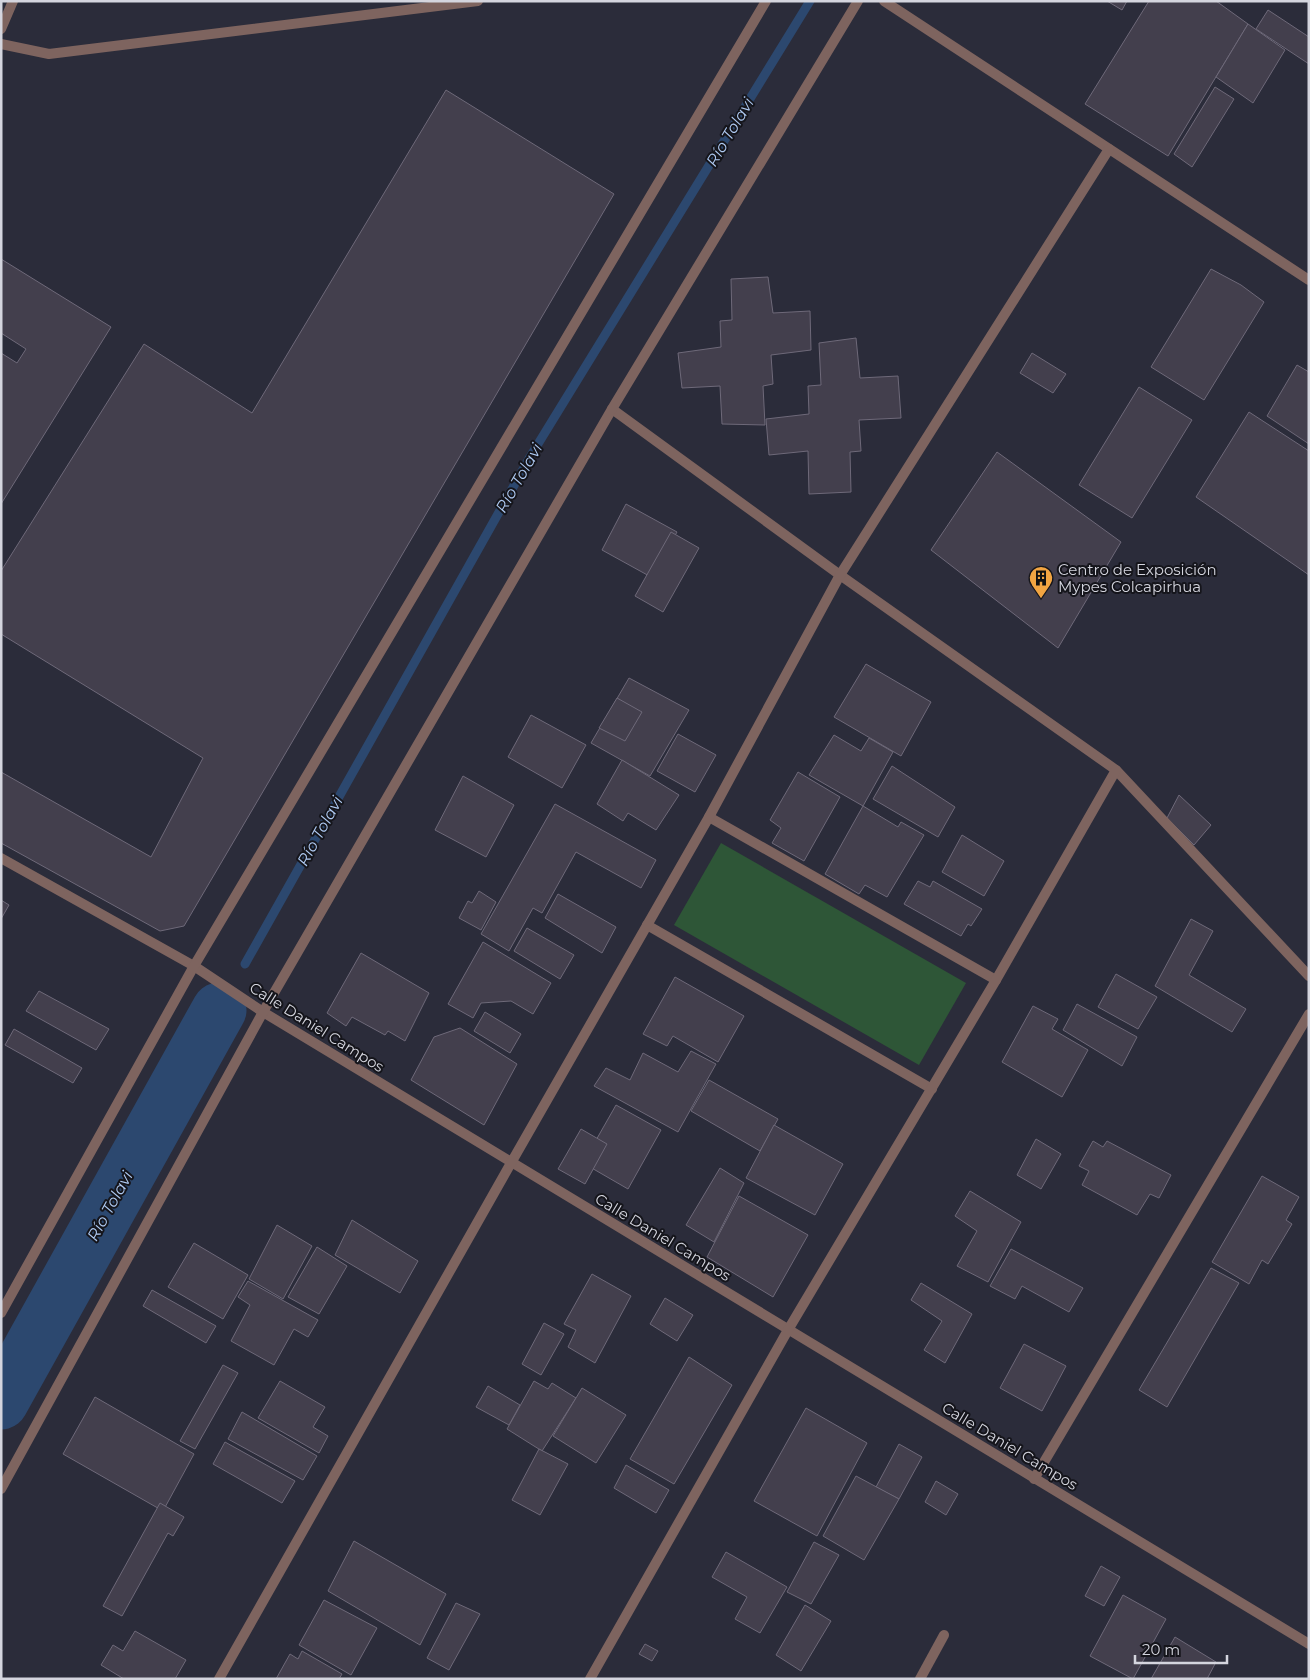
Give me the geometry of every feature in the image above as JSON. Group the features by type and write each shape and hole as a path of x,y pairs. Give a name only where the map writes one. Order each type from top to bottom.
{"street":[{"path":"1,29 13,1"},
{"path":"1,44 49,54 478,1"},
{"path":"1,1313 194,966 766,1"},
{"path":"1,1489 263,1012 612,409 858,1"},
{"path":"884,1 1309,280"},
{"path":"219,1679 709,817 840,575 1109,149"},
{"path":"612,409 840,575 1116,770 1309,976"},
{"path":"590,1679 788,1330 996,980 1116,770"},
{"path":"709,817 996,980"},
{"name":"Calle Daniel Campos","path":"1,858 194,966 263,1012 511,1163 1309,1644"},
{"path":"647,926 932,1089"},
{"path":"1034,1479 1309,1014"},
{"path":"920,1679 944,1635"}],"green space":[{"path":"721,843 966,983 919,1065 674,925"}],"building":[{"path":"1107,1 1127,1 1122,10"},
{"path":"1149,1 1216,1 1248,24 1168,156 1085,104"},
{"path":"1268,10 1309,37 1309,64 1256,29"},
{"path":"1248,24 1285,50 1253,103 1216,77"},
{"path":"1215,87 1234,99 1192,167 1174,154"},
{"path":"446,90 614,194 184,926 160,931 1,843 1,772 151,857 203,758 1,634 1,571 144,344 252,413"},
{"path":"1,259 111,327 1,504 1,353 17,363 26,349 1,333"},
{"path":"1211,269 1241,285 1264,302 1204,400 1151,367"},
{"path":"768,277 773,313 810,311 811,350 771,355 773,384 763,386 765,425 722,424 720,386 682,388 678,353 721,347 720,321 732,320 731,279"},
{"path":"856,338 860,378 898,376 901,418 859,420 861,451 850,452 851,492 809,494 808,451 769,455 766,419 809,414 808,386 821,385 819,343"},
{"path":"1032,353 1066,374 1053,393 1020,373"},
{"path":"1297,365 1309,372 1309,444 1267,416"},
{"path":"1139,387 1192,420 1132,518 1079,485"},
{"path":"1249,412 1309,451 1309,575 1196,497"},
{"name":"Centro de Exposición Mypes Colcapirhua","path":"997,452 1121,542 1058,648 931,550"},
{"path":"626,504 677,532 651,577 602,550"},
{"path":"671,532 699,548 663,612 635,596"},
{"path":"866,664 931,702 901,756 834,717"},
{"path":"629,678 689,710 650,776 591,743"},
{"path":"617,698 642,712 625,741 599,728"},
{"path":"531,715 586,745 562,788 508,757"},
{"path":"678,734 716,755 695,792 657,771"},
{"path":"834,735 861,751 869,738 893,752 863,806 809,775"},
{"path":"622,760 679,795 656,830 628,813 623,821 597,804"},
{"path":"892,766 955,807 938,837 873,799"},
{"path":"798,772 840,797 804,861 772,843 781,828 770,820"},
{"path":"463,776 514,805 486,857 435,830"},
{"path":"1179,795 1211,825 1194,845 1167,818"},
{"path":"555,804 656,860 641,888 576,852 542,913 533,908 509,951 481,934"},
{"path":"863,806 898,827 901,822 924,835 887,897 865,885 859,894 825,874"},
{"path":"962,835 1004,861 984,896 942,872"},
{"path":"918,881 930,887 933,881 982,909 971,926 968,924 961,936 904,904"},
{"path":"479,891 496,902 481,930 459,918 468,901 472,903"},
{"path":"558,894 616,927 602,953 545,918"},
{"path":"1,900 9,905 1,919"},
{"path":"1191,919 1213,931 1189,975 1246,1009 1232,1032 1155,986"},
{"path":"527,928 574,955 560,979 514,951"},
{"path":"483,942 551,983 533,1014 511,1001 481,1003 473,1018 448,1004"},
{"path":"361,953 429,993 405,1041 388,1031 385,1035 352,1017 346,1026 327,1013"},
{"path":"1116,974 1157,997 1138,1029 1098,1007"},
{"path":"675,977 744,1016 718,1062 673,1036 667,1046 643,1034"},
{"path":"39,991 109,1029 96,1050 26,1011"},
{"path":"1077,1004 1137,1037 1122,1066 1063,1030"},
{"path":"1033,1006 1058,1019 1052,1029 1088,1050 1062,1097 1002,1062"},
{"path":"485,1012 521,1034 510,1053 474,1031"},
{"path":"460,1028 517,1064 484,1125 411,1080 434,1037"},
{"path":"14,1029 82,1068 73,1083 5,1045"},
{"path":"691,1051 716,1064 678,1132 594,1086 606,1068 630,1080 643,1053 678,1072"},
{"path":"709,1080 778,1119 760,1151 691,1111"},
{"path":"616,1105 661,1130 628,1189 583,1163"},
{"path":"774,1125 843,1164 815,1215 746,1178"},
{"path":"581,1129 607,1144 585,1184 558,1169"},
{"path":"1036,1139 1061,1154 1041,1189 1017,1175"},
{"path":"1093,1141 1103,1147 1107,1141 1171,1175 1159,1198 1150,1194 1137,1215 1082,1185 1089,1171 1079,1166"},
{"path":"720,1168 744,1183 714,1242 686,1225"},
{"path":"1262,1176 1299,1197 1286,1220 1292,1224 1268,1264 1262,1260 1249,1284 1212,1262"},
{"path":"970,1191 1021,1222 988,1282 957,1266 977,1231 955,1216"},
{"path":"739,1196 808,1235 773,1297 707,1257"},
{"path":"352,1220 418,1261 400,1293 335,1255"},
{"path":"277,1225 312,1246 283,1299 249,1279"},
{"path":"194,1243 248,1275 223,1319 168,1287"},
{"path":"317,1247 347,1266 319,1314 288,1297"},
{"path":"1011,1249 1083,1288 1069,1312 1022,1286 1015,1299 990,1286"},
{"path":"1211,1268 1239,1283 1167,1407 1139,1390"},
{"path":"592,1274 631,1296 595,1363 568,1347 576,1330 564,1324"},
{"path":"248,1281 318,1320 308,1337 294,1329 274,1365 231,1341 250,1305 238,1297"},
{"path":"921,1283 972,1314 945,1363 924,1350 942,1321 911,1300"},
{"path":"152,1290 216,1326 206,1343 143,1306"},
{"path":"665,1298 693,1315 677,1341 650,1324"},
{"path":"544,1323 564,1334 541,1375 522,1364"},
{"path":"1024,1344 1066,1366 1042,1411 1000,1388"},
{"path":"689,1357 732,1385 674,1484 630,1459"},
{"path":"223,1365 238,1373 195,1449 180,1441"},
{"path":"280,1381 325,1407 313,1427 328,1436 319,1453 258,1418"},
{"path":"534,1381 548,1389 552,1383 576,1398 542,1451 507,1429"},
{"path":"488,1386 520,1405 509,1425 476,1407"},
{"path":"582,1388 626,1415 596,1463 553,1436"},
{"path":"95,1397 194,1454 163,1511 63,1454"},
{"path":"806,1408 867,1443 817,1536 754,1501"},
{"path":"242,1412 317,1456 303,1480 228,1439"},
{"path":"225,1442 295,1481 282,1503 213,1464"},
{"path":"899,1444 922,1457 899,1499 876,1487"},
{"path":"539,1449 568,1464 540,1515 512,1500"},
{"path":"626,1465 669,1490 656,1513 614,1488"},
{"path":"856,1476 899,1499 864,1560 823,1536"},
{"path":"936,1481 958,1494 946,1515 925,1502"},
{"path":"160,1503 184,1517 173,1536 168,1533 122,1616 103,1606"},
{"path":"354,1541 446,1594 420,1645 328,1591"},
{"path":"814,1542 839,1555 811,1604 787,1592"},
{"path":"726,1552 787,1587 760,1633 735,1619 747,1597 712,1577"},
{"path":"1101,1566 1120,1577 1104,1606 1085,1596"},
{"path":"1123,1595 1166,1619 1133,1679 1090,1656"},
{"path":"324,1600 377,1628 351,1675 299,1645"},
{"path":"456,1603 480,1614 449,1670 427,1658"},
{"path":"805,1605 831,1621 801,1671 776,1655"},
{"path":"135,1631 186,1660 175,1679 124,1679 101,1665 113,1645 123,1651"},
{"path":"1175,1637 1216,1662 1207,1679 1151,1679"},
{"path":"645,1644 658,1651 652,1661 639,1654"},
{"path":"302,1651 342,1674 339,1679 276,1679 290,1654 298,1659"}],"waterway":[{"name":"Río Tolavi","path":"245,964 530,457 810,1"},
{"name":"Río Tolavi","path":"1,1402 219,1010"}],"place":[{"name":"Centro de Exposición Mypes Colcapirhua","path":"1041,599"}]}
